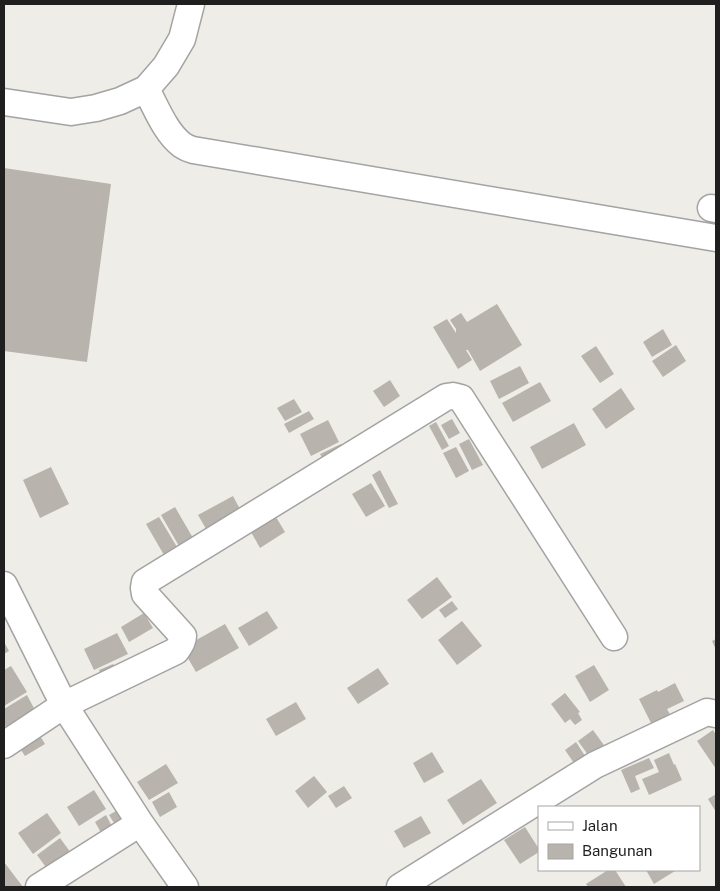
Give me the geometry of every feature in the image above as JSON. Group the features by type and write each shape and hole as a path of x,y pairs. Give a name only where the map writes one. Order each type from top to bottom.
{"street":[{"path":"4,102 71,112 96,108 146,89 166,66 182,39 191,4"},
{"path":"146,89 173,136 182,145 193,150 716,238"},
{"path":"4,745 64,705 176,651 183,640 183,636 145,594 146,582 450,396 461,398 614,637"},
{"path":"4,585 64,705 140,823 185,887"},
{"path":"400,887 595,765 707,712 716,714"},
{"path":"39,887 140,823"}],"building":[{"path":"4,168 111,184 87,362 4,351"},
{"path":"497,304 522,345 480,371 468,350 466,350 472,360 458,369 433,327 447,319 456,333 456,329 450,320 461,313 467,322"},
{"path":"663,329 672,345 652,357 643,342"},
{"path":"676,345 686,361 663,377 652,361"},
{"path":"596,346 614,374 600,383 581,356"},
{"path":"520,366 529,383 499,399 490,381"},
{"path":"390,380 400,396 384,407 373,391"},
{"path":"540,382 551,401 513,422 502,403"},
{"path":"621,388 635,409 606,429 592,409"},
{"path":"294,399 302,412 285,421 277,408"},
{"path":"309,411 314,419 289,433 284,424"},
{"path":"452,419 460,433 449,439 441,425"},
{"path":"328,420 339,442 311,456 300,434"},
{"path":"436,422 449,446 442,450 429,426"},
{"path":"574,423 586,445 542,469 530,447"},
{"path":"469,439 483,465 472,470 459,444"},
{"path":"341,444 346,454 326,464 320,454"},
{"path":"456,447 469,471 456,478 443,453"},
{"path":"51,467 69,504 40,518 23,480"},
{"path":"380,470 398,504 389,508 372,475"},
{"path":"371,483 385,506 366,517 352,494"},
{"path":"233,496 243,515 209,534 198,515"},
{"path":"175,507 193,538 179,546 161,515"},
{"path":"159,517 177,547 164,555 146,524"},
{"path":"276,517 285,532 260,548 251,532"},
{"path":"437,577 452,597 422,619 407,600"},
{"path":"452,601 458,609 445,618 439,610"},
{"path":"267,611 278,628 249,646 238,628"},
{"path":"144,613 153,628 129,642 121,627"},
{"path":"462,621 482,646 457,665 438,640"},
{"path":"225,624 239,648 196,672 182,648"},
{"path":"117,633 128,654 94,670 84,649"},
{"path":"716,639 716,650 712,641"},
{"path":"4,642 9,651 4,654"},
{"path":"113,664 118,673 103,680 99,670"},
{"path":"594,665 609,690 590,702 575,676"},
{"path":"11,666 27,692 4,706 4,670"},
{"path":"378,668 389,684 358,704 347,688"},
{"path":"675,683 684,701 667,709 672,718 653,727 639,699"},
{"path":"565,693 580,712 578,713 582,720 575,725 570,719 565,723 551,704"},
{"path":"27,695 36,712 7,729 4,724 4,709"},
{"path":"296,702 306,719 276,736 266,719"},
{"path":"593,730 606,748 591,759 578,741"},
{"path":"713,730 716,735 716,769 697,741"},
{"path":"37,731 45,744 25,756 17,744"},
{"path":"576,742 589,762 578,769 565,750"},
{"path":"432,752 444,772 424,783 413,763"},
{"path":"669,753 682,780 649,795 642,779 659,772 654,760"},
{"path":"649,758 654,768 635,776 640,789 631,793 621,770"},
{"path":"166,764 178,783 149,800 137,782"},
{"path":"314,776 327,792 308,808 295,791"},
{"path":"481,779 497,803 463,825 447,800"},
{"path":"344,786 352,798 336,808 328,796"},
{"path":"94,790 106,809 79,826 67,807"},
{"path":"169,792 177,807 160,817 152,802"},
{"path":"716,794 716,812 708,799"},
{"path":"118,810 128,825 119,831 109,815"},
{"path":"47,813 61,833 33,854 18,833"},
{"path":"106,815 115,832 104,838 95,822"},
{"path":"421,816 431,833 404,848 394,831"},
{"path":"525,827 538,847 538,853 520,864 504,840"},
{"path":"60,838 71,853 48,870 37,855"},
{"path":"4,862 23,887 4,887"},
{"path":"606,871 616,871 626,887 588,887 586,884"},
{"path":"647,871 675,871 654,884"}]}
